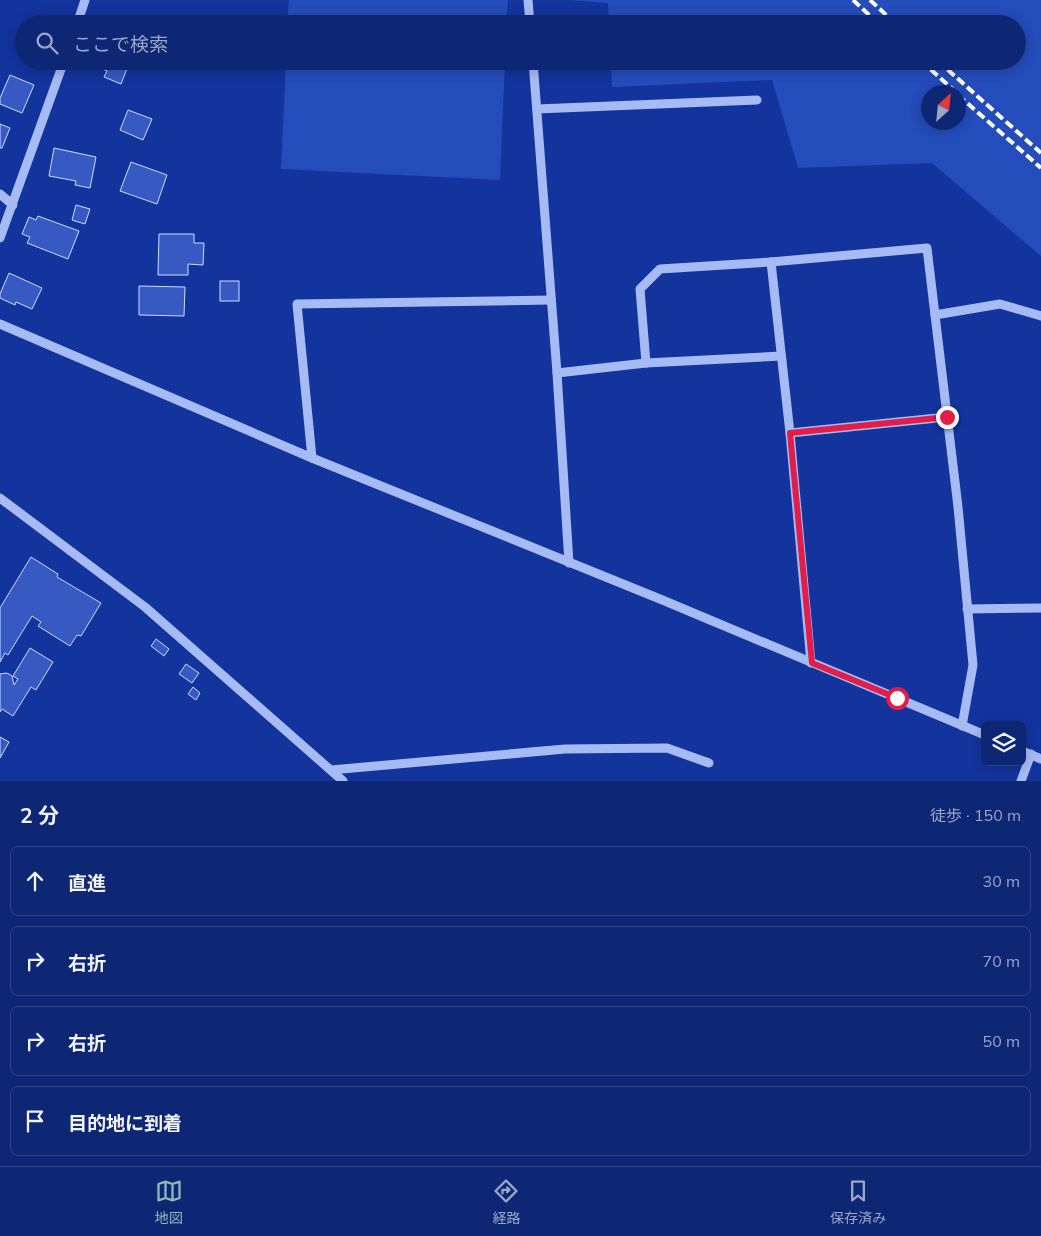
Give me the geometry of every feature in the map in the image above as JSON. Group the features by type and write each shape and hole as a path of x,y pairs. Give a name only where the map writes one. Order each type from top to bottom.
{"street":[{"path":"80,15 86,0"},
{"path":"528,0 529,15"},
{"path":"0,238 61,70"},
{"path":"534,70 557,373 569,563"},
{"path":"537,109 757,100"},
{"path":"0,194 13,205"},
{"path":"646,363 640,289 660,269 771,262 927,248 958,507 973,665 962,726"},
{"path":"771,262 790,433 812,663"},
{"path":"312,458 297,304 551,300"},
{"path":"935,315 1000,304 1041,316"},
{"path":"0,324 312,458 981,733"},
{"path":"557,373 646,363 781,356"},
{"path":"790,433 947,417"},
{"path":"0,498 145,608 343,781"},
{"path":"967,609 1041,608"},
{"path":"331,770 565,749 667,748 709,763"},
{"path":"1026,753 1041,759"},
{"path":"1021,781 1024,766"}],"shaded area":[{"path":"289,0 508,0 507,15 288,15"},
{"path":"566,0 1041,0 1041,256 932,163 798,168 772,80 612,87 611,70 1026,70 1026,15 609,15 608,3"},
{"path":"286,70 505,70 500,180 281,169"}],"building":[{"path":"105,70 126,70 121,84 104,77 107,71"},
{"path":"10,75 34,85 22,113 0,104 0,98"},
{"path":"128,110 152,119 143,140 120,130"},
{"path":"0,124 10,128 2,148 0,148"},
{"path":"54,148 96,157 90,188 75,185 76,181 49,176"},
{"path":"131,162 167,175 157,204 120,191"},
{"path":"76,205 90,209 85,224 72,220"},
{"path":"38,216 79,231 68,259 27,243 30,237 22,234 29,217 36,220"},
{"path":"159,234 194,234 194,243 204,243 203,265 188,264 188,275 158,275"},
{"path":"9,273 42,288 32,309 16,302 15,305 0,298"},
{"path":"220,281 239,281 239,301 220,301"},
{"path":"139,286 185,287 184,316 139,315"},
{"path":"31,557 58,574 57,577 101,603 81,636 77,635 70,646 38,626 41,622 32,616 8,655 5,653 0,662 0,608"},
{"path":"156,639 169,649 164,656 151,646"},
{"path":"30,648 53,662 36,690 31,687 13,716 2,709 0,712 0,674 6,673 12,676 14,685 18,679 13,676"},
{"path":"186,664 199,673 192,683 179,674"},
{"path":"193,687 200,693 196,700 188,694"},
{"path":"0,737 9,742 0,758"}],"railway":[{"path":"853,0 869,15"},
{"path":"870,0 886,15"},
{"path":"931,70 948,85"},
{"path":"948,70 1041,153"},
{"path":"966,102 1041,168"}],"route":[{"path":"897,698 812,663 790,433 947,417"}]}
